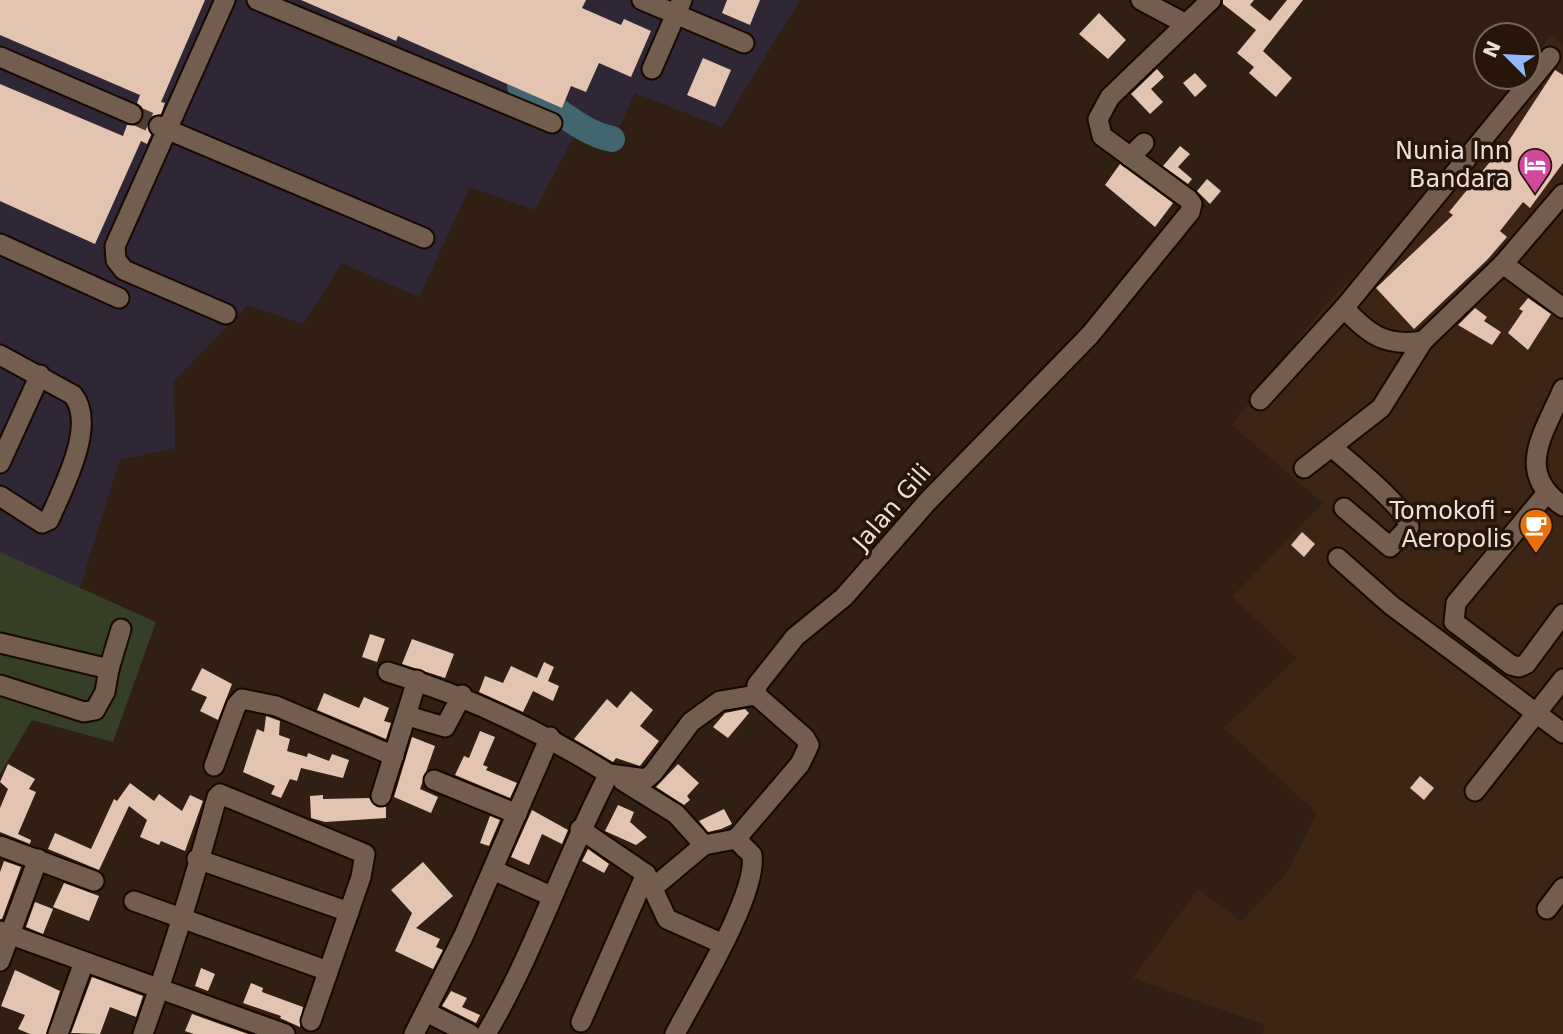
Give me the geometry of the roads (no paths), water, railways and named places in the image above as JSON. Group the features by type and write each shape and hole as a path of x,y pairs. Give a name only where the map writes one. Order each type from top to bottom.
{"street":[{"path":"225,0 164,128 115,246 116,260 124,270 226,314"},
{"path":"257,0 552,123"},
{"path":"642,0 679,7 744,43"},
{"path":"1141,0 1186,24"},
{"path":"1144,142 1130,157 1102,135 1098,119 1110,97 1210,0"},
{"path":"652,69 679,7"},
{"path":"0,57 132,114"},
{"path":"1260,400 1344,308 1550,57"},
{"path":"164,128 424,238"},
{"name":"Jalan Gili","path":"756,695 757,685 795,636 845,597 928,501 1090,335 1184,222 1192,204 1130,157"},
{"path":"1304,468 1381,408 1423,341 1503,264 1563,194"},
{"path":"0,244 119,298"},
{"path":"1503,264 1563,308"},
{"path":"1344,308 1359,325 1383,339 1400,345 1423,341"},
{"path":"0,355 73,395 81,405 83,418 71,470 46,523 0,496"},
{"path":"0,463 40,375"},
{"path":"1563,389 1537,447 1537,473 1546,494 1563,506"},
{"path":"1333,448 1382,493 1408,521 1409,527 1390,547 1344,508"},
{"path":"1546,494 1456,603 1454,622 1511,665 1519,667 1525,664 1563,614"},
{"path":"1338,558 1391,606 1563,733"},
{"path":"0,685 84,712 95,710 105,692 121,629"},
{"path":"0,643 110,669"},
{"path":"388,672 462,695 550,737 609,774 642,790 676,814 704,845"},
{"path":"1475,791 1563,679"},
{"path":"381,796 408,716 416,680"},
{"path":"408,716 445,727 462,695"},
{"path":"581,1022 650,881 704,845 736,839 800,764 809,745 805,738 756,695 720,701 691,722 653,774 646,779 609,774"},
{"path":"214,766 236,706 242,699 276,706 394,756"},
{"path":"414,1034 493,870 550,737"},
{"path":"486,1034 515,985 580,829 609,774"},
{"path":"434,780 517,814"},
{"path":"143,1034 184,920 197,859 220,794 365,854 361,877 311,1021"},
{"path":"580,829 650,881 667,919 723,944"},
{"path":"674,1034 723,944 754,865 752,855 736,839"},
{"path":"0,846 94,881"},
{"path":"0,961 5,933 38,859"},
{"path":"197,859 349,912"},
{"path":"493,870 551,896"},
{"path":"1547,909 1563,888"},
{"path":"134,901 328,971"},
{"path":"5,933 159,989 230,1025 285,1034"},
{"path":"58,1034 84,962"},
{"path":"426,1012 470,1034"}],"waterway":[{"path":"520,86 589,131 612,139"}],"tunnel":[{"path":"132,114 159,126"}],"place":[{"name":"Nunia Inn Bandara","path":"1535,195"},
{"name":"Tomokofi - Aeropolis","path":"1536,555"}]}
